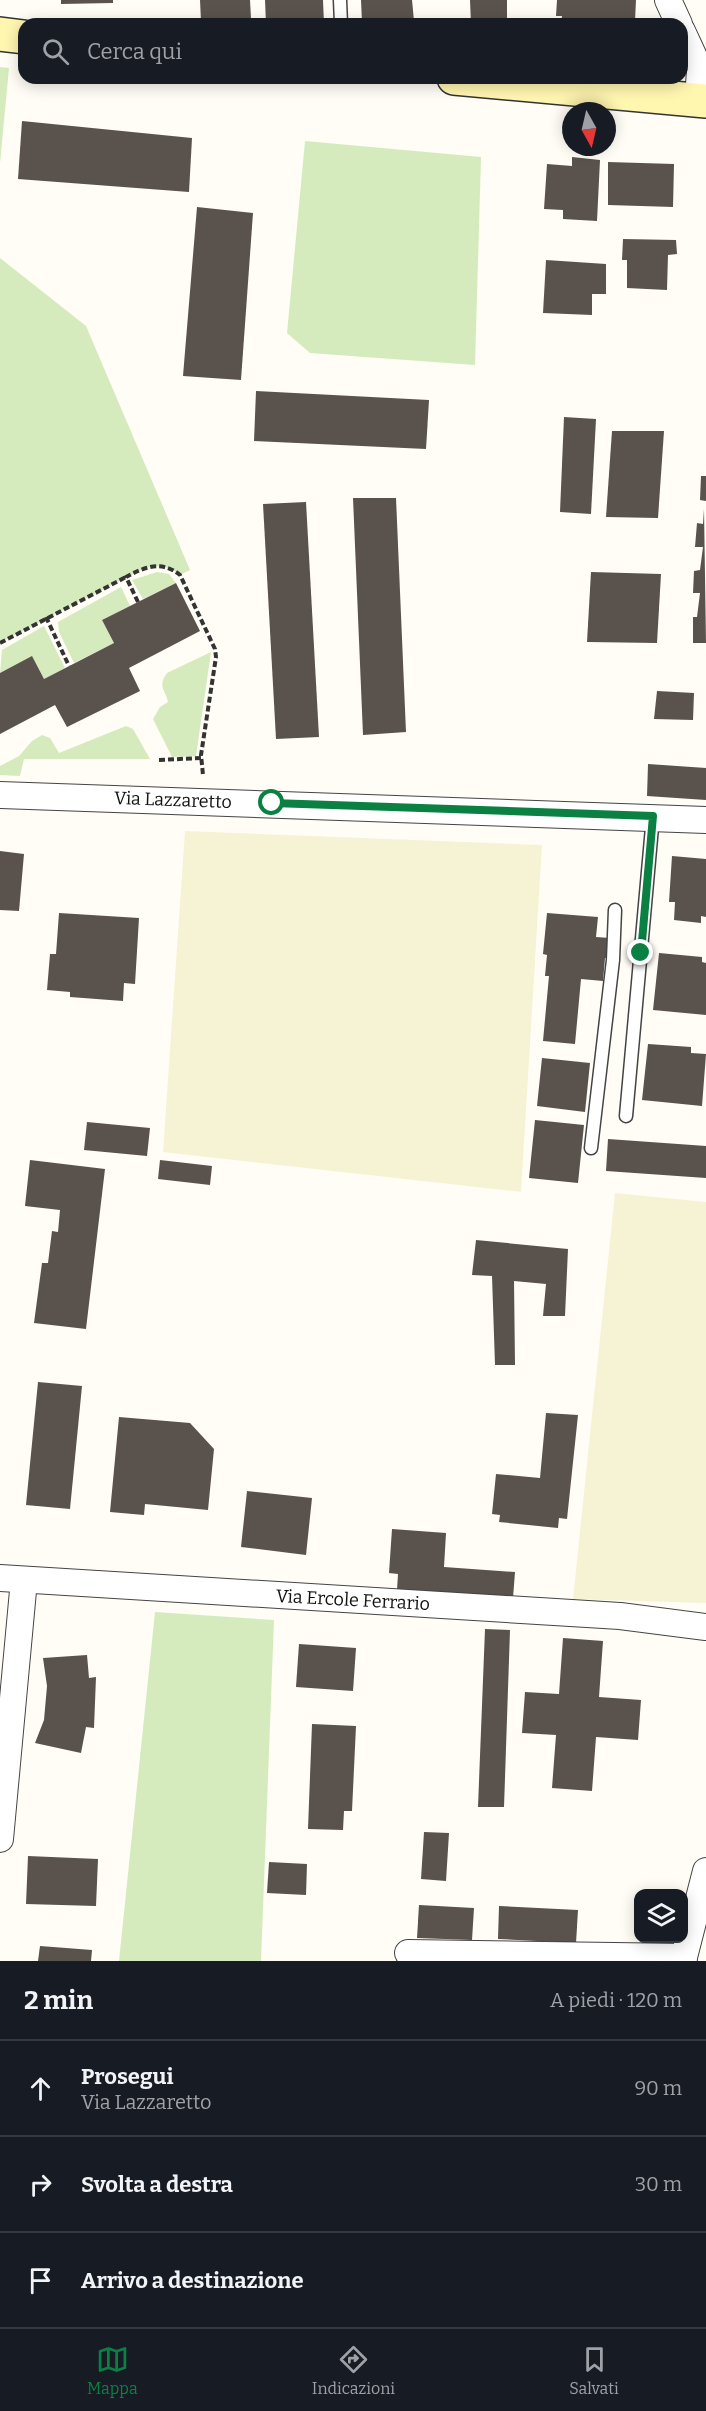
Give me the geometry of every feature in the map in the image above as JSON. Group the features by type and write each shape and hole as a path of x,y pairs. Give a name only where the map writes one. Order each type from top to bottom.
{"street":[{"path":"668,0 676,18"},
{"path":"0,34 18,36"},
{"path":"522,84 702,100 700,70 688,44"},
{"name":"Via Lazzaretto","path":"0,795 653,816 706,820"},
{"path":"0,1839 12,1579"},
{"name":"Via Ercole Ferrario","path":"12,1579 620,1616 706,1627"},
{"path":"408,1953 690,1953 706,1871"}],"lane":[{"path":"340,0 341,18"},
{"path":"626,1116 653,816"},
{"path":"591,1148 613,960 615,910"}],"path":[{"path":"0,643 45,617 126,577 156,565 174,571 180,575 215,649 201,758 202,771"},
{"path":"126,577 138,602"},
{"path":"45,617 69,666"},
{"path":"159,760 201,758"}],"shaded area":[{"path":"185,831 542,845 521,1192 163,1152"},
{"path":"615,1193 706,1202 706,1603 573,1599"}],"green space":[{"path":"0,67 9,68 0,163"},
{"path":"305,141 481,157 475,365 310,353 287,333"},
{"path":"0,258 86,326 190,570 180,575 163,567 145,568 0,643"},
{"path":"157,572 169,574 176,583 143,599 132,580"},
{"path":"121,587 130,606 102,620 114,643 74,663 59,632 58,622"},
{"path":"44,626 65,668 44,679 32,657 0,673 2,650"},
{"path":"211,652 196,756 172,757 153,719 160,707 168,702 162,685 164,678 167,673"},
{"path":"126,726 133,729 150,759 24,759 20,776 0,775 0,766 19,756 32,741 42,735 50,738 59,753"},
{"path":"155,1612 274,1620 261,1961 119,1961"}],"building":[{"path":"61,0 113,0 113,3 61,4"},
{"path":"200,0 250,0 251,18 201,18"},
{"path":"265,0 323,0 324,18 266,18"},
{"path":"361,0 412,0 414,18 362,18"},
{"path":"470,0 507,0 507,18 471,18"},
{"path":"557,0 636,0 635,18 562,18 562,16 556,16"},
{"path":"22,121 192,138 189,192 18,179"},
{"path":"572,157 600,160 597,221 563,219 563,210 544,209 547,164 572,166"},
{"path":"608,162 674,164 673,207 608,205"},
{"path":"197,207 253,213 241,380 183,376"},
{"path":"623,239 676,240 677,254 668,255 667,290 627,288 627,260 622,260"},
{"path":"546,260 606,264 606,294 592,294 592,315 543,313"},
{"path":"256,391 429,400 426,449 254,441"},
{"path":"564,417 596,419 591,514 560,512"},
{"path":"612,431 664,431 658,518 606,517"},
{"path":"701,476 706,476 706,501 700,500"},
{"path":"353,498 396,498 406,732 363,735"},
{"path":"306,502 319,737 276,739 263,504"},
{"path":"704,509 706,643 693,643 693,617 697,617 700,593 693,593 694,571 700,570 703,547 695,547 697,523 703,524"},
{"path":"591,572 661,574 657,643 587,642"},
{"path":"176,583 200,631 129,668 140,691 67,727 55,705 0,734 0,673 32,656 44,679 114,643 102,620"},
{"path":"657,691 694,693 693,720 654,719"},
{"path":"648,764 706,768 706,800 647,796"},
{"path":"0,851 24,854 19,911 0,910"},
{"path":"672,856 706,859 706,917 701,916 701,923 674,920 675,902 669,902"},
{"path":"59,913 139,918 135,984 124,983 123,1001 70,997 70,992 47,990 50,954 56,954"},
{"path":"547,913 598,917 596,937 610,938 609,958 605,958 603,981 581,979 575,1044 543,1041 549,976 545,976 547,955 543,954"},
{"path":"659,953 702,957 702,962 706,963 706,1015 653,1010"},
{"path":"648,1044 691,1047 691,1053 706,1054 702,1106 642,1100"},
{"path":"542,1058 590,1063 585,1112 537,1106"},
{"path":"535,1120 584,1125 578,1183 529,1178"},
{"path":"87,1122 150,1128 147,1156 84,1150"},
{"path":"608,1139 706,1146 706,1178 606,1171"},
{"path":"30,1160 105,1169 86,1329 34,1323 42,1263 48,1263 52,1231 58,1232 60,1210 25,1206"},
{"path":"160,1160 212,1166 210,1185 158,1179"},
{"path":"476,1240 568,1249 565,1316 543,1316 546,1284 514,1281 515,1365 495,1365 492,1276 472,1275"},
{"path":"38,1382 82,1386 70,1509 26,1505"},
{"path":"546,1413 578,1415 567,1519 559,1518 558,1528 499,1522 500,1515 492,1514 496,1474 540,1478"},
{"path":"119,1417 190,1423 214,1449 208,1510 145,1504 144,1515 110,1512"},
{"path":"247,1491 312,1498 306,1555 241,1547"},
{"path":"392,1529 446,1533 444,1567 515,1572 513,1598 397,1590 398,1574 389,1573"},
{"path":"485,1629 510,1630 504,1807 478,1807"},
{"path":"563,1638 603,1641 599,1697 641,1700 638,1740 596,1737 592,1791 552,1788 556,1735 522,1733 525,1692 559,1694"},
{"path":"299,1644 356,1648 353,1691 296,1687"},
{"path":"87,1655 89,1678 96,1677 94,1728 86,1727 81,1753 35,1743 44,1720 47,1686 43,1658"},
{"path":"312,1724 356,1726 352,1811 344,1811 343,1830 308,1829"},
{"path":"424,1832 449,1833 446,1881 421,1879"},
{"path":"28,1856 98,1859 96,1906 26,1904"},
{"path":"269,1862 307,1864 306,1895 267,1893"},
{"path":"419,1905 474,1908 472,1940 417,1938"},
{"path":"499,1906 578,1910 576,1943 498,1939"},
{"path":"40,1946 92,1950 91,1961 38,1961"}],"route":[{"path":"272,803 653,816 641,953"}]}
